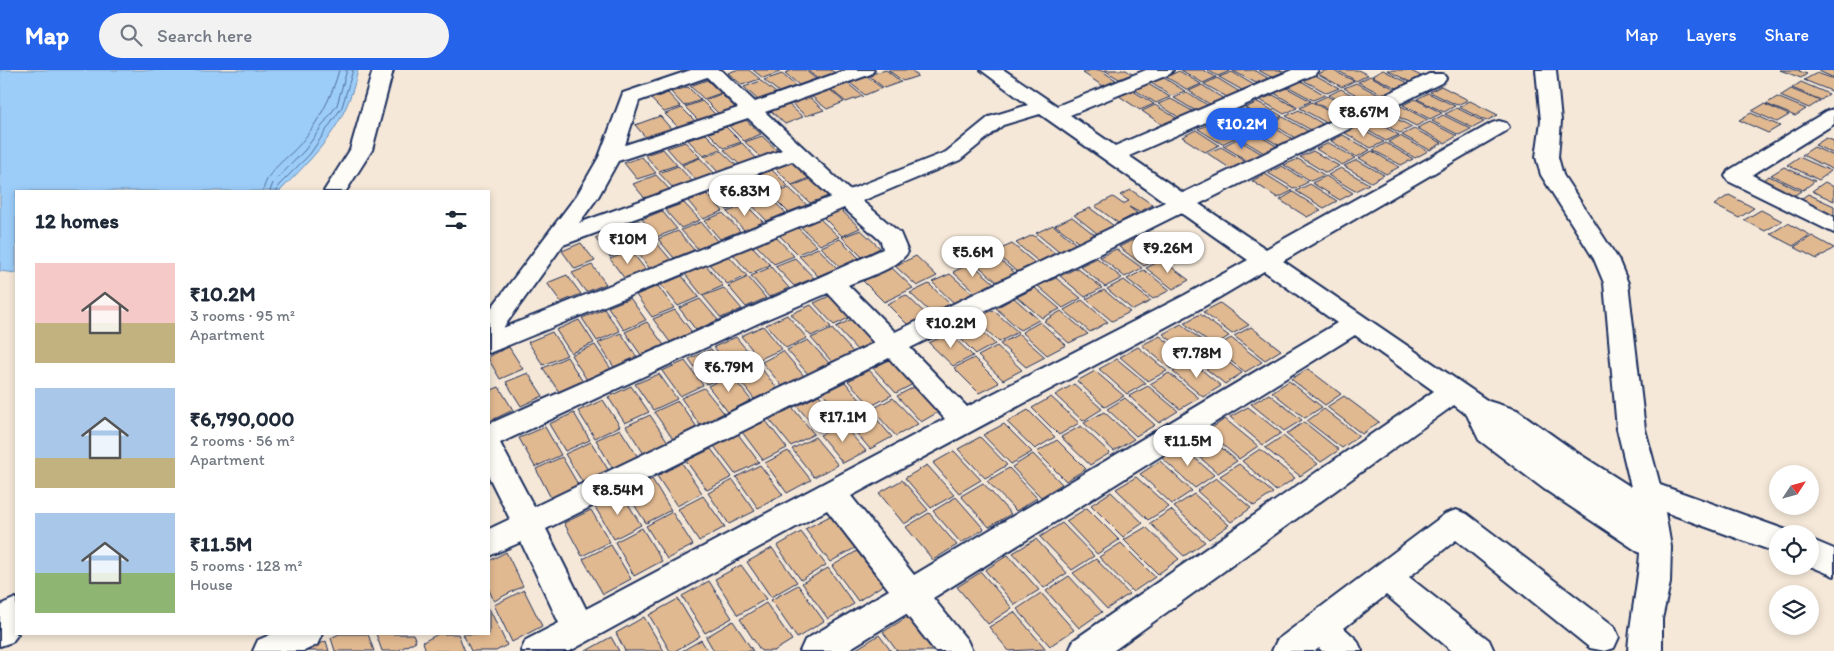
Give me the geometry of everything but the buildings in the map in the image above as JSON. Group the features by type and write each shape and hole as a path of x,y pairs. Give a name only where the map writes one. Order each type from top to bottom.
{"street":[{"path":"336,190 361,150 383,70"},
{"path":"490,328 586,197 610,157 620,134 630,97 710,70 846,199 892,238 896,252 882,260 682,346 490,436"},
{"path":"610,157 752,110 864,70"},
{"path":"490,344 953,156 996,122 1047,111 1163,70"},
{"path":"1113,155 1308,70"},
{"path":"1546,70 1551,121 1548,156 1552,175 1606,259 1616,283 1631,429 1649,504 1656,547 1654,583 1646,619 1645,651"},
{"path":"1003,72 1047,111 1267,260 1478,408 1507,417 1563,458 1649,504 1707,516 1769,537"},
{"path":"490,543 1435,78"},
{"path":"1834,115 1736,176 1834,226"},
{"path":"538,651 1267,260 1500,126"},
{"path":"555,240 796,152"},
{"path":"831,282 966,422"},
{"path":"817,651 1356,322"},
{"path":"1086,651 1454,391"},
{"path":"1478,408 1488,432 1554,481 1656,547"},
{"path":"490,451 526,525 555,577 578,628"},
{"path":"831,493 955,651"},
{"path":"1289,651 1456,523 1602,637"},
{"path":"1819,556 1834,563"},
{"path":"1385,576 1477,651"},
{"path":"0,631 15,614"},
{"path":"1319,627 1345,651"},
{"path":"270,651 303,635"}],"water":[{"path":"0,70 358,70 353,90 338,123 307,164 281,190 15,190 15,273 0,271"}]}
